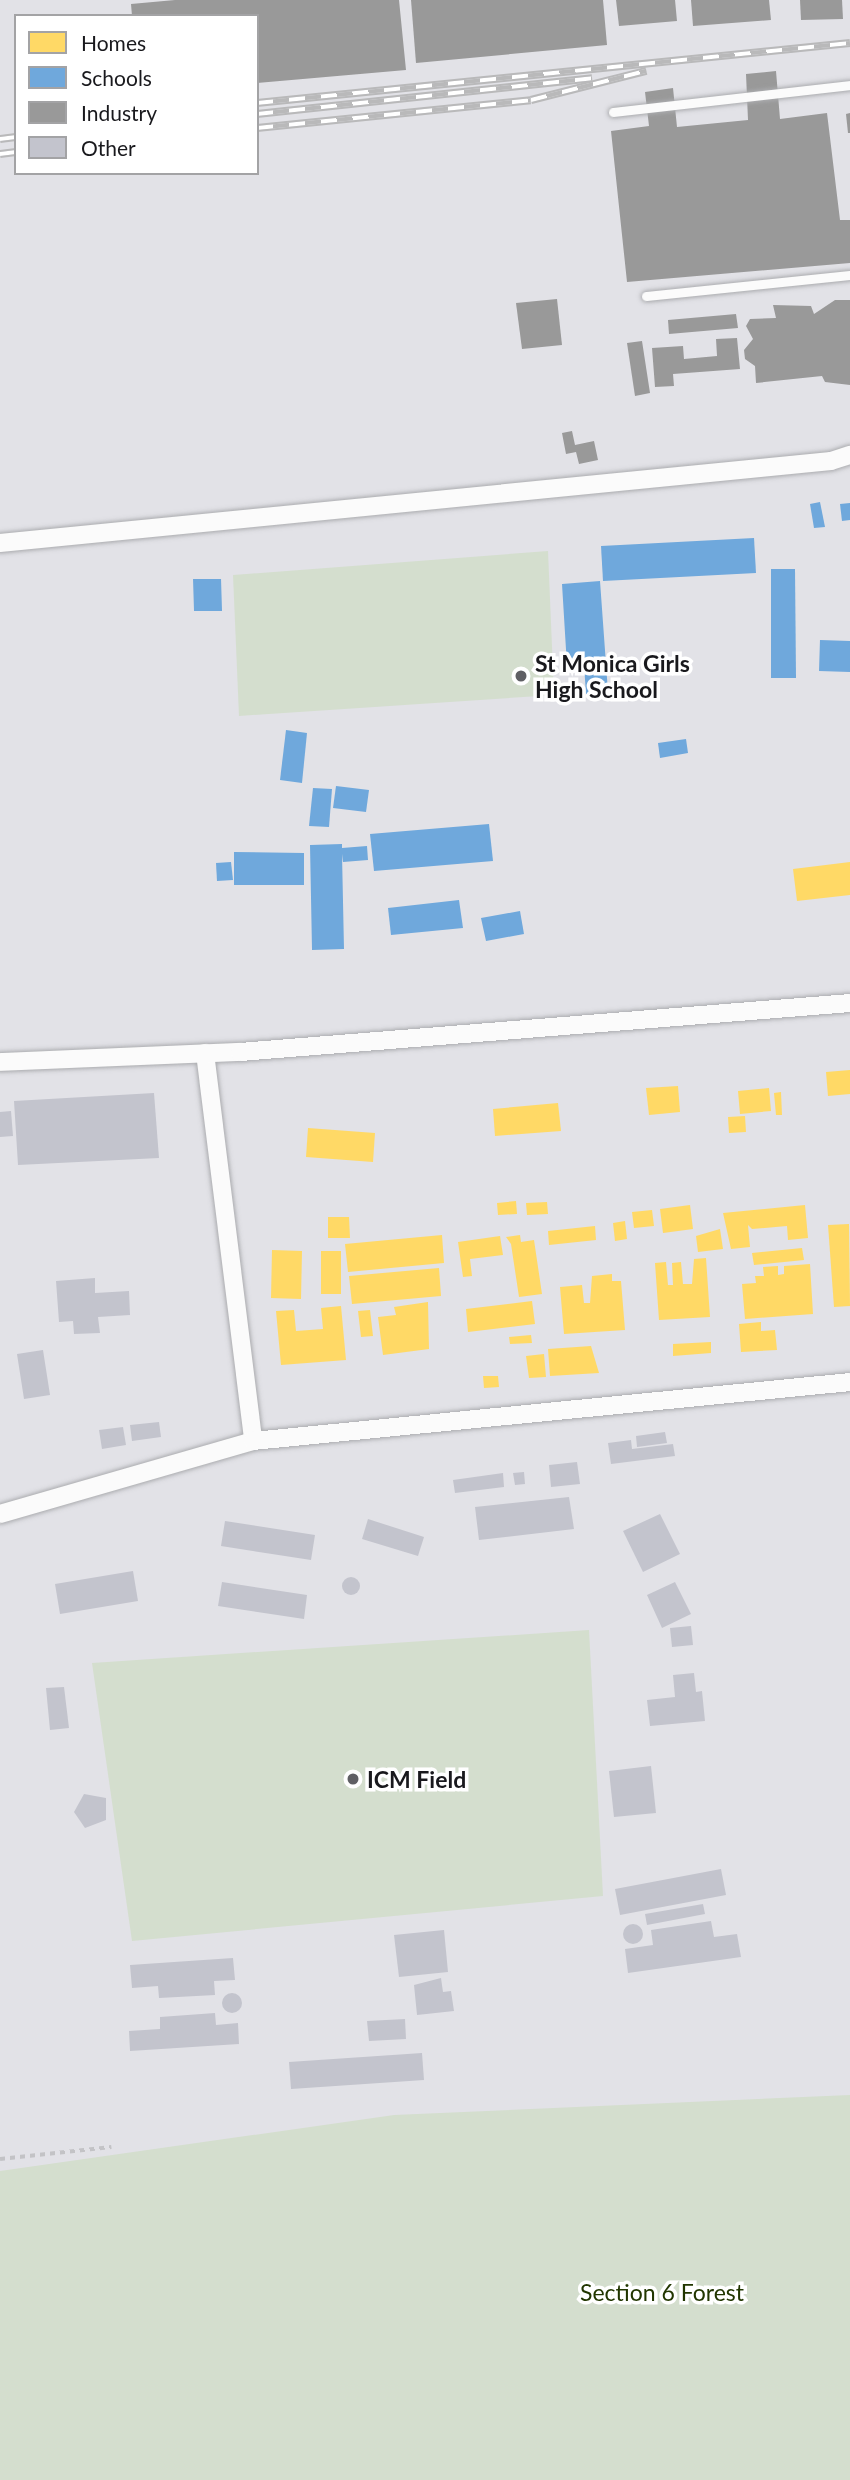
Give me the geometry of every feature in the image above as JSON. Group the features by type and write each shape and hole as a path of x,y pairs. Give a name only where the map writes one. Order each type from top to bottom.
{"street":[{"path":"0,543 831,461 850,455"},
{"path":"0,1062 205,1053 850,1003"},
{"path":"205,1053 253,1441"},
{"path":"0,1514 253,1441 850,1382"}],"lane":[{"path":"613,112 850,85"},
{"path":"646,296 850,275"}],"path":[{"path":"0,2159 111,2147"}],"green space":[{"path":"548,551 554,695 239,716 233,575"},
{"name":"ICM Field","path":"589,1630 603,1896 132,1941 92,1663"},
{"name":"Section 6 Forest","path":"850,2095 850,2480 0,2480 0,2171 394,2115"}],"building: Homes":[{"path":"850,862 850,895 797,901 793,869"},
{"path":"850,1070 850,1094 828,1096 826,1072"},
{"path":"678,1086 680,1112 649,1115 646,1088"},
{"path":"769,1088 771,1111 740,1114 738,1091"},
{"path":"781,1092 782,1115 776,1115 774,1093"},
{"path":"558,1103 561,1131 495,1136 493,1109"},
{"path":"745,1116 746,1132 729,1133 728,1117"},
{"path":"308,1128 375,1133 373,1162 306,1157"},
{"path":"516,1201 517,1214 498,1215 497,1203"},
{"path":"547,1202 548,1214 527,1215 526,1203"},
{"path":"690,1205 693,1229 663,1233 660,1209"},
{"path":"805,1205 808,1238 788,1240 787,1226 752,1229 748,1225 750,1247 731,1249 723,1213"},
{"path":"652,1210 654,1226 634,1228 632,1212"},
{"path":"328,1217 349,1217 350,1238 328,1238"},
{"path":"625,1221 627,1239 615,1241 613,1223"},
{"path":"849,1224 850,1306 834,1307 828,1225"},
{"path":"595,1226 596,1240 549,1245 548,1231"},
{"path":"720,1229 723,1249 698,1252 696,1236"},
{"path":"442,1235 444,1263 348,1272 345,1244"},
{"path":"520,1235 521,1242 534,1240 542,1294 519,1297 511,1244 506,1237"},
{"path":"500,1236 503,1255 470,1259 472,1276 463,1277 458,1242"},
{"path":"802,1248 804,1260 754,1265 752,1253"},
{"path":"272,1250 302,1251 301,1299 271,1298"},
{"path":"321,1251 341,1251 341,1294 321,1294"},
{"path":"706,1258 710,1317 659,1320 655,1263 666,1262 668,1285 673,1285 672,1263 681,1262 683,1284 692,1284 694,1259"},
{"path":"810,1264 813,1314 745,1319 742,1284 756,1283 755,1276 764,1276 763,1267 778,1266 778,1275 784,1274 784,1266"},
{"path":"439,1268 441,1296 352,1304 349,1276"},
{"path":"612,1274 612,1281 621,1281 625,1330 564,1334 560,1287 582,1285 584,1303 590,1303 592,1276"},
{"path":"532,1301 535,1324 468,1332 466,1309"},
{"path":"428,1302 429,1349 383,1355 378,1317 396,1315 394,1307"},
{"path":"341,1306 346,1360 281,1365 276,1311 294,1310 296,1331 323,1329 321,1308"},
{"path":"370,1310 373,1336 361,1337 358,1311"},
{"path":"761,1322 761,1331 775,1330 777,1350 741,1352 739,1324"},
{"path":"531,1335 532,1343 510,1344 509,1337"},
{"path":"711,1342 711,1353 673,1356 673,1344"},
{"path":"591,1346 599,1373 550,1376 548,1349"},
{"path":"544,1354 546,1377 529,1378 526,1356"},
{"path":"483,1376 498,1376 499,1387 484,1388"}],"building: Schools":[{"path":"820,502 825,527 814,528 810,504"},
{"path":"850,503 850,520 842,521 840,504"},
{"path":"754,538 756,573 603,581 601,546"},
{"path":"771,569 795,569 796,678 771,678"},
{"path":"193,579 221,579 222,611 194,611"},
{"path":"600,581 608,692 586,694 584,665 567,666 562,584"},
{"path":"820,640 850,641 850,672 819,671"},
{"path":"286,730 307,733 302,783 280,780"},
{"path":"686,739 688,753 660,758 658,743"},
{"path":"336,786 369,790 366,812 333,808"},
{"path":"313,788 332,789 329,827 309,826"},
{"path":"489,824 493,861 374,871 370,834"},
{"path":"342,844 342,848 367,846 368,860 343,862 342,854 344,949 312,950 310,845"},
{"path":"234,852 304,853 304,885 234,885"},
{"path":"231,862 233,880 217,881 216,863"},
{"path":"459,900 463,928 391,935 388,908"},
{"path":"520,911 524,934 486,941 481,918"}],"building: Industry":[{"path":"175,0 399,0 406,70 259,83 259,14 132,14 131,4"},
{"path":"411,0 603,0 607,45 416,63"},
{"path":"616,0 675,0 677,21 619,26"},
{"path":"691,0 769,0 771,20 693,26"},
{"path":"800,0 842,0 843,19 801,20"},
{"path":"776,71 780,119 827,113 840,220 850,220 850,263 627,282 611,131 649,126 645,92 673,88 677,127 748,120 746,74"},
{"path":"850,113 850,133 848,133 846,114"},
{"path":"557,299 562,345 522,349 516,303"},
{"path":"835,300 850,300 850,385 825,382 822,376 756,383 755,366 745,359 744,350 753,339 746,326 750,319 776,318 773,305 811,306 814,314"},
{"path":"736,314 738,328 669,334 668,320"},
{"path":"737,338 740,369 673,374 674,386 655,387 652,348 683,346 684,359 717,356 716,339"},
{"path":"642,341 650,393 635,396 627,343"},
{"path":"572,431 575,445 594,441 598,460 579,464 576,452 566,454 562,433"}],"building: Other":[{"path":"154,1093 159,1158 18,1165 14,1101"},
{"path":"11,1111 13,1136 0,1137 0,1112"},
{"path":"95,1278 95,1293 129,1291 130,1315 98,1317 100,1333 74,1334 73,1321 59,1322 56,1281"},
{"path":"43,1350 50,1395 24,1399 17,1354"},
{"path":"159,1422 161,1437 132,1441 130,1425"},
{"path":"123,1427 126,1445 102,1449 99,1430"},
{"path":"665,1432 667,1443 637,1447 636,1436"},
{"path":"631,1440 632,1449 673,1444 675,1456 611,1464 608,1443"},
{"path":"577,1462 580,1484 551,1487 549,1465"},
{"path":"524,1472 525,1484 515,1485 513,1473"},
{"path":"503,1473 504,1487 455,1493 453,1480"},
{"path":"569,1497 574,1529 479,1540 475,1507"},
{"path":"660,1514 680,1554 643,1572 623,1531"},
{"path":"368,1519 424,1537 418,1556 362,1539"},
{"path":"225,1521 315,1535 311,1560 221,1546"},
{"path":"133,1571 138,1601 60,1614 55,1584"},
{"path":"351,1577 357,1580 360,1586 357,1592 351,1595 345,1592 342,1586 345,1580"},
{"path":"222,1582 307,1595 304,1619 218,1606"},
{"path":"675,1582 691,1614 662,1628 647,1595"},
{"path":"691,1626 693,1645 672,1647 670,1628"},
{"path":"694,1673 696,1692 702,1691 705,1721 650,1726 647,1700 675,1697 673,1675"},
{"path":"64,1687 69,1728 50,1730 46,1688"},
{"path":"651,1766 656,1813 614,1817 609,1771"},
{"path":"84,1794 106,1798 106,1820 85,1828 74,1812"},
{"path":"721,1869 726,1895 620,1915 615,1889"},
{"path":"703,1904 705,1914 647,1925 645,1914"},
{"path":"711,1921 714,1937 737,1934 741,1957 628,1973 625,1949 653,1945 651,1930"},
{"path":"633,1924 640,1927 643,1934 640,1941 633,1944 626,1941 623,1934 626,1927"},
{"path":"444,1930 448,1972 399,1977 394,1935"},
{"path":"233,1958 235,1980 214,1981 215,1995 159,1998 158,1986 132,1988 130,1965"},
{"path":"441,1978 443,1992 451,1991 454,2011 417,2015 414,1985"},
{"path":"232,1993 239,1996 242,2003 239,2010 232,2013 225,2010 222,2003 225,1996"},
{"path":"215,2013 216,2025 238,2023 239,2044 130,2051 129,2031 160,2029 160,2017"},
{"path":"405,2019 406,2039 369,2041 367,2021"},
{"path":"422,2053 424,2080 291,2089 289,2062"}],"railway":[{"path":"259,103 850,43"},
{"path":"259,128 531,100 646,71"},
{"path":"259,114 592,78"},
{"path":"0,139 14,137"},
{"path":"0,154 14,152"}],"place":[{"name":"St Monica Girls High School","path":"521,676"},
{"name":"ICM Field","path":"353,1779"}]}
